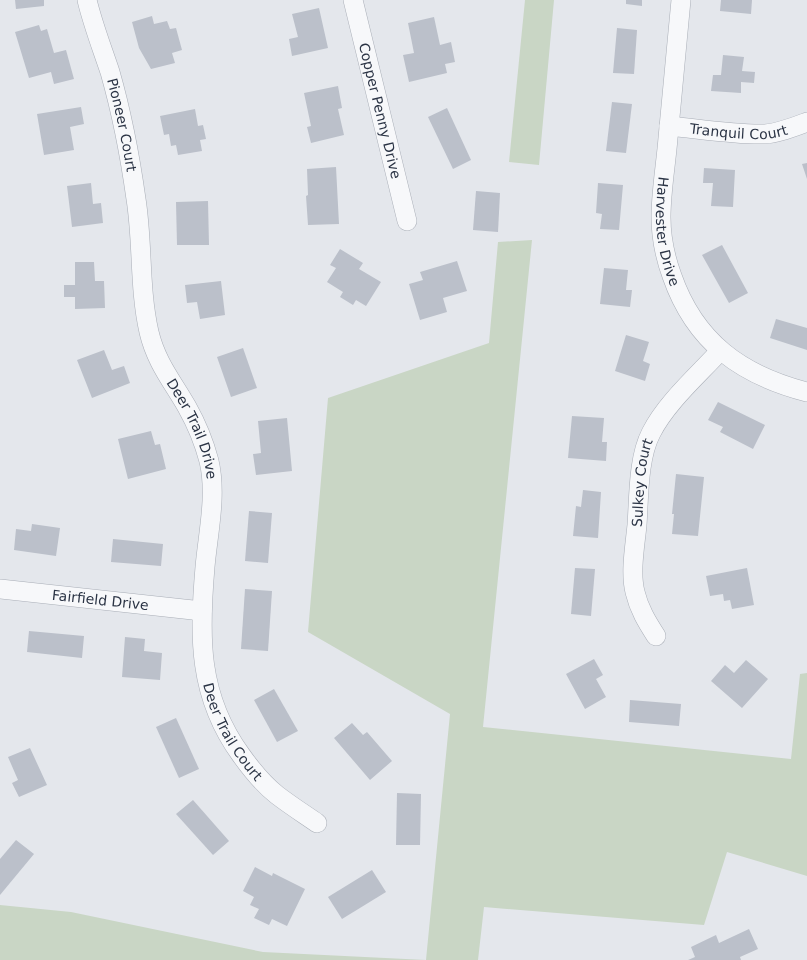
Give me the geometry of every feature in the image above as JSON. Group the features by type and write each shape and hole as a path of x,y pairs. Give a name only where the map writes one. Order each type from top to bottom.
{"street":[{"name":"Pioneer Court","path":"87,0 92,21 110,73 126,138 137,201 142,254"},
{"name":"Copper Penny Drive","path":"353,0 407,221"},
{"name":"Harvester Drive","path":"682,0 661,217 664,254 678,294 688,312 702,331 720,351 759,376 807,392"},
{"name":"Tranquil Court","path":"669,126 766,134 788,129 807,122"},
{"name":"Deer Trail Drive","path":"142,254 144,304 150,333 159,362 187,407 202,438 209,462 212,508 202,611"},
{"name":"Sulkey Court","path":"656,636 640,610 634,591 633,564 645,451 651,434 660,418 720,351"},
{"name":"Fairfield Drive","path":"0,589 202,611"},
{"name":"Deer Trail Court","path":"202,611 202,642 205,675 214,704 229,738 249,766 275,794 317,823"}],"green space":[{"path":"525,0 554,0 539,165 509,162"},
{"path":"532,240 483,727 791,759 800,674 807,673 807,876 727,852 704,925 484,907 478,960 426,960 450,714 308,632 328,398 489,343 498,242"},
{"path":"0,905 71,912 263,952 426,960 0,960"}],"building":[{"path":"15,0 44,0 44,6 16,9"},
{"path":"626,0 642,0 642,6 626,4"},
{"path":"721,0 752,0 751,14 720,11"},
{"path":"319,8 328,48 292,56 289,39 298,37 292,14"},
{"path":"152,16 154,24 167,21 170,29 176,28 182,50 172,53 175,63 151,69 139,48 132,22"},
{"path":"434,17 440,45 451,42 455,62 445,64 447,73 409,82 403,55 414,53 408,23"},
{"path":"39,25 41,31 47,29 54,53 66,50 74,79 54,84 51,72 29,78 15,32"},
{"path":"617,28 637,30 634,74 613,73"},
{"path":"723,55 744,57 742,71 755,72 754,83 741,82 741,93 711,91 713,75 721,75"},
{"path":"338,86 342,108 338,109 344,135 311,143 307,127 311,126 304,93"},
{"path":"612,102 632,104 626,153 606,151"},
{"path":"81,107 84,124 70,127 74,150 44,155 37,114"},
{"path":"447,108 471,160 453,169 428,117"},
{"path":"195,109 198,126 203,125 206,139 200,140 202,151 178,155 176,145 171,146 169,134 164,135 160,116"},
{"path":"807,163 807,179 802,164"},
{"path":"336,167 339,224 308,225 306,196 308,195 307,169"},
{"path":"704,168 735,170 733,207 711,206 713,183 703,183"},
{"path":"91,183 93,204 101,203 103,223 72,227 67,186"},
{"path":"598,183 623,185 619,230 600,229 602,214 596,213"},
{"path":"476,191 500,193 498,232 473,230"},
{"path":"208,201 209,245 177,245 176,202"},
{"path":"722,245 748,293 729,303 702,255"},
{"path":"340,249 363,263 359,269 381,282 366,306 356,300 353,305 340,297 343,292 327,282 336,268 330,265"},
{"path":"457,261 467,291 443,298 447,312 420,320 409,284 423,280 420,272"},
{"path":"75,262 94,262 95,281 104,281 105,308 75,309 75,297 64,297 64,285 75,285"},
{"path":"604,268 628,270 626,290 632,290 630,307 600,304"},
{"path":"221,281 225,315 200,319 197,302 187,303 185,285"},
{"path":"776,319 807,328 807,350 770,338"},
{"path":"626,335 649,342 643,361 650,364 645,381 615,371"},
{"path":"243,348 257,388 231,397 217,357"},
{"path":"104,350 112,370 124,366 130,383 92,398 77,360"},
{"path":"718,402 765,425 753,449 720,432 723,427 708,420"},
{"path":"572,416 604,418 602,442 607,442 606,461 568,458"},
{"path":"287,418 292,471 256,475 253,454 261,453 258,421"},
{"path":"151,431 155,445 160,444 166,469 128,479 118,439"},
{"path":"676,474 704,477 698,536 672,534 674,514 672,514"},
{"path":"583,490 601,492 598,538 573,536 576,506 581,507"},
{"path":"249,511 272,513 268,563 245,561"},
{"path":"32,524 60,528 56,556 14,550 16,529 31,531"},
{"path":"113,539 163,544 161,566 111,562"},
{"path":"575,568 595,569 591,616 571,614"},
{"path":"747,568 754,605 732,609 730,600 724,601 723,594 710,596 706,576"},
{"path":"245,589 272,591 268,651 241,649"},
{"path":"29,631 84,636 82,658 27,652"},
{"path":"125,637 145,639 144,651 162,653 160,680 122,677"},
{"path":"594,659 603,675 596,679 606,697 585,709 566,674"},
{"path":"746,660 768,679 742,708 711,681 725,665 734,673"},
{"path":"274,689 298,731 277,742 254,700"},
{"path":"630,700 681,704 679,726 629,722"},
{"path":"176,718 199,769 179,778 156,727"},
{"path":"352,723 363,735 367,732 392,761 370,780 334,738"},
{"path":"30,748 47,785 19,797 12,783 18,780 8,757"},
{"path":"397,793 421,794 420,845 396,845"},
{"path":"193,800 229,841 213,855 176,814"},
{"path":"16,840 34,854 0,895 0,859"},
{"path":"255,867 272,876 273,873 305,889 287,926 272,919 269,925 254,918 259,909 250,905 254,897 243,891"},
{"path":"372,870 386,892 342,919 328,897"},
{"path":"749,929 758,949 740,957 741,960 688,960 695,957 691,947 716,935 719,943"}]}
